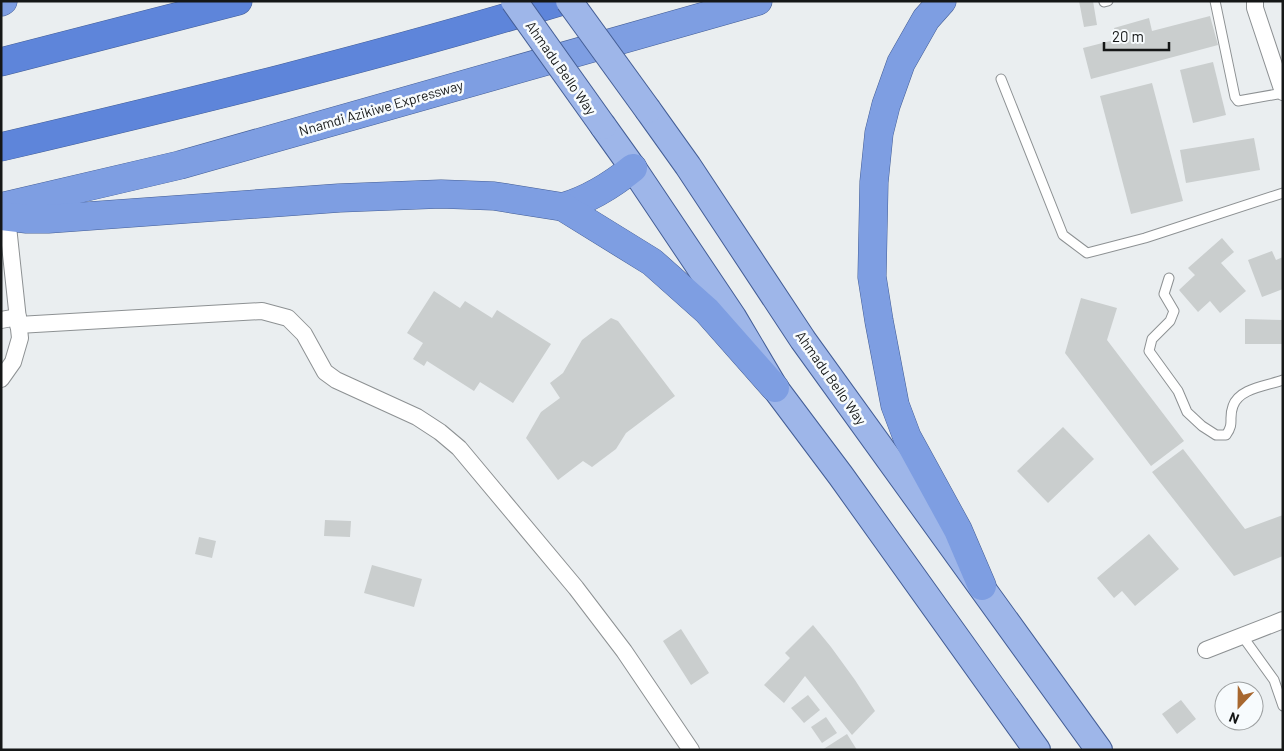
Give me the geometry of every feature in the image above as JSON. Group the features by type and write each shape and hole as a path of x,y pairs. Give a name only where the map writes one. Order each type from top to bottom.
{"highway":[{"path":"1,62 238,1"},
{"path":"1,147 152,111 482,26 562,1"},
{"name":"Nnamdi Azikiwe Expressway","path":"3,214 758,1"},
{"path":"942,1 926,19 901,63 886,105 879,133 874,182 872,277 895,405 907,437 958,530 982,586"},
{"path":"563,207 603,190 633,168"},
{"path":"3,214 48,219 339,198 441,194 494,196 563,207 615,237 652,262 707,311 775,388"}],"main road":[{"name":"Ahmadu Bello Way","path":"514,1 633,168 733,317 775,388 842,476 1037,750"},
{"name":"Ahmadu Bello Way","path":"569,1 688,166 803,340 1099,750"}],"street":[{"path":"1254,1 1283,93"},
{"path":"1,379 13,362 20,338 12,321 3,214"},
{"path":"12,321 262,310 288,318 304,334 325,372 336,380 417,416 459,448 582,596 624,651 691,750"},
{"path":"1206,650 1283,620"}],"lane":[{"path":"1215,1 1235,97 1238,100 1283,93"},
{"path":"1001,79 1063,235 1087,253 1145,238 1283,193"},
{"path":"1169,278 1164,294 1174,311 1170,321 1152,339 1149,351 1178,391 1187,412 1202,426 1216,435 1226,436 1232,427 1233,405 1243,392 1283,380"},
{"path":"1242,637 1279,682 1283,706"}],"building":[{"path":"1079,1 1093,1 1097,25 1084,27"},
{"path":"1210,16 1218,45 1091,79 1083,48 1118,39 1114,28 1149,18 1152,31"},
{"path":"1213,62 1226,115 1193,123 1180,70"},
{"path":"1152,83 1183,201 1131,214 1100,96"},
{"path":"1254,138 1260,170 1186,183 1180,150"},
{"path":"1222,238 1234,252 1221,263 1246,291 1220,313 1210,301 1198,312 1179,290 1195,275 1188,268"},
{"path":"1272,251 1276,260 1283,257 1283,289 1262,297 1248,260"},
{"path":"434,291 460,308 465,301 492,318 497,310 551,344 513,403 480,382 474,391 427,361 424,366 413,359 423,343 407,333"},
{"path":"1081,298 1117,308 1107,340 1184,441 1151,466 1065,353"},
{"path":"611,318 618,321 675,396 626,433 616,449 592,467 583,461 558,480 526,438 541,412 560,398 550,383 563,373 582,340"},
{"path":"1245,319 1283,320 1283,344 1245,344"},
{"path":"1063,427 1094,459 1048,503 1017,471"},
{"path":"1183,449 1245,529 1283,515 1283,556 1234,576 1152,472"},
{"path":"325,520 351,521 350,537 324,536"},
{"path":"1149,534 1179,569 1135,606 1122,591 1114,598 1097,578"},
{"path":"199,537 216,541 212,558 195,554"},
{"path":"372,565 422,579 414,607 364,593"},
{"path":"813,625 855,680 875,711 852,735 805,676 784,703 764,685 790,658 785,653"},
{"path":"681,629 709,673 691,685 663,641"},
{"path":"808,695 820,710 804,723 791,708"},
{"path":"1181,700 1196,719 1177,734 1162,714"},
{"path":"826,717 837,733 822,743 811,727"},
{"path":"847,734 857,750 822,750"}]}
